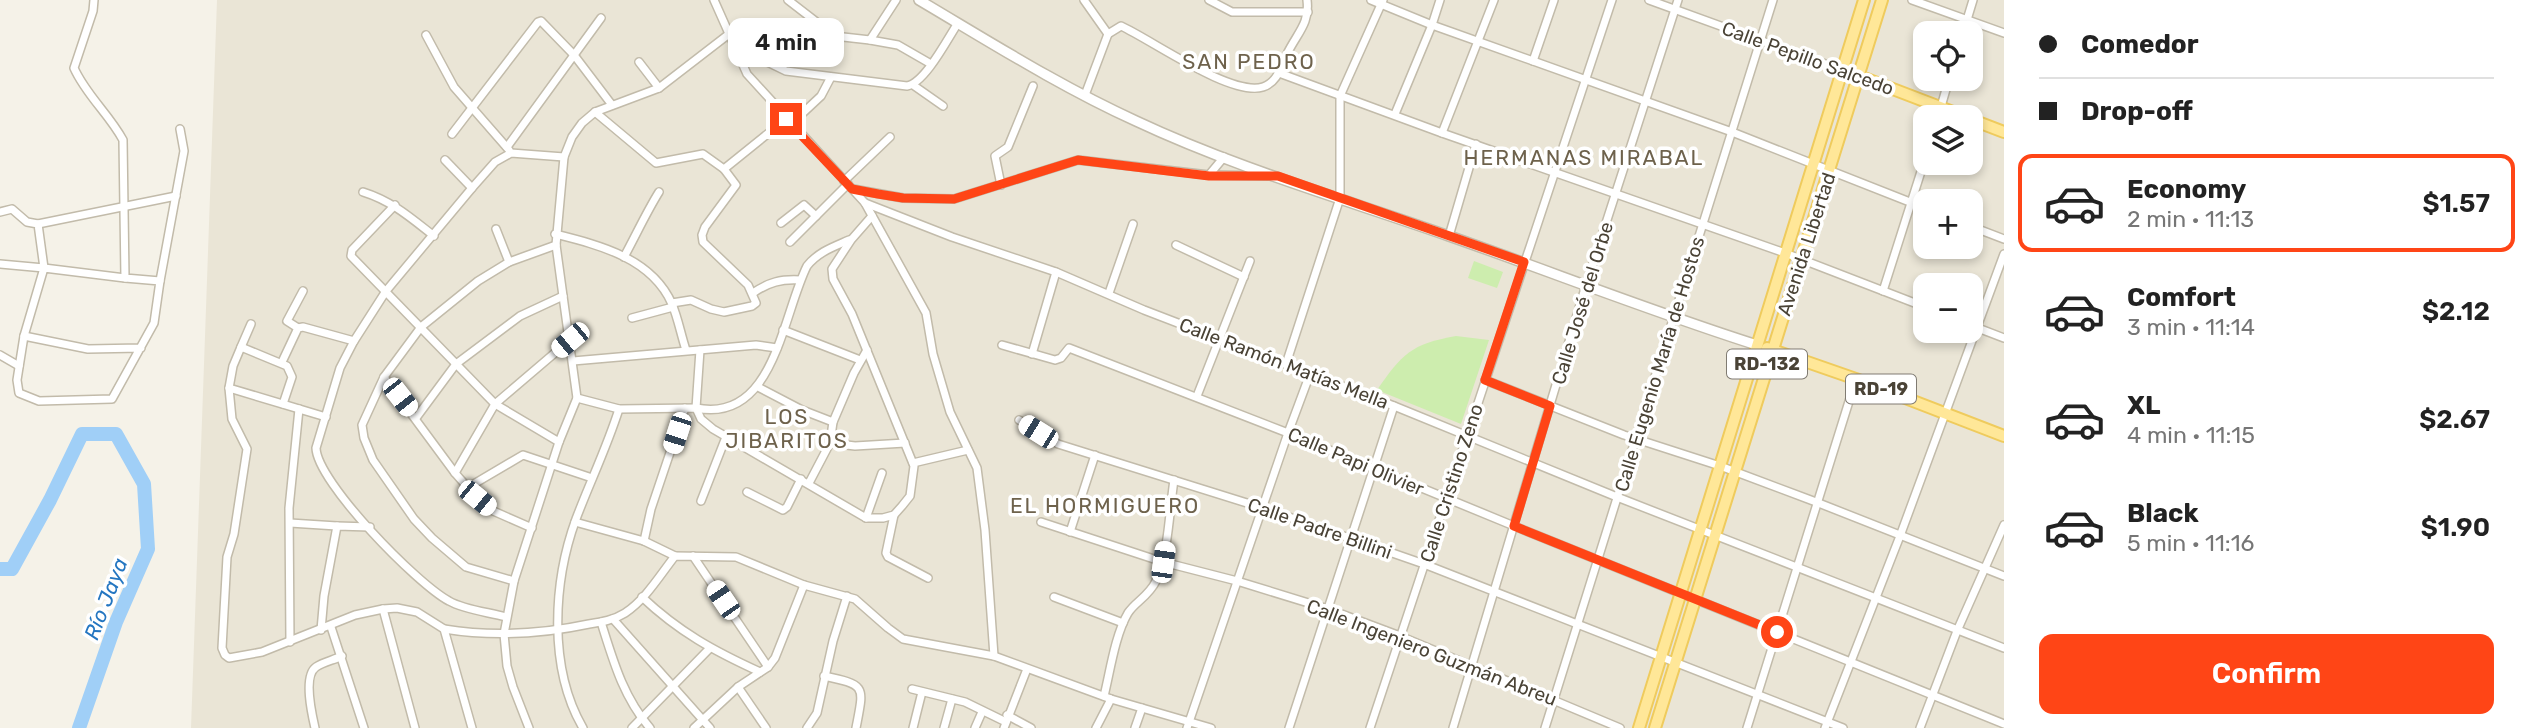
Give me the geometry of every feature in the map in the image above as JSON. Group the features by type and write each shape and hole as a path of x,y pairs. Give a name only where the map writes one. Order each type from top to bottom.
{"main road":[{"name":"Avenida Libertad","path":"1639,728 1864,0"},
{"name":"Avenida Libertad","path":"1655,728 1882,0"},
{"name":"Calle Pepillo Salcedo","path":"1842,70 1921,105"},
{"path":"1983,124 2004,132"},
{"name":"RD-19","path":"1757,345 1856,379 2004,436"}],"street":[{"path":"94,0 93,11 74,68 80,82 115,125 123,140 125,278"},
{"path":"726,0 715,3 747,74 865,203 926,313 933,354 950,412 977,468 985,530 993,656"},
{"path":"788,0 798,3 833,35"},
{"path":"870,40 895,0"},
{"path":"919,0 1085,95 1136,121 1224,157 1524,262 1674,318 1757,345"},
{"path":"1084,0 1108,34"},
{"path":"1209,0 1232,12 1308,12"},
{"path":"1085,95 1108,34 1117,27 1124,27 1189,64 1236,86 1251,89 1264,87 1279,73 1308,12 1307,0"},
{"path":"1371,0 1432,25 1732,132 1912,202"},
{"path":"1395,114 1440,0"},
{"path":"1442,133 1494,0"},
{"path":"1533,61 1554,0"},
{"name":"Calle Cristino Zeno","path":"1370,728 1612,0"},
{"name":"Calle Pepillo Salcedo","path":"1649,0 1842,70"},
{"name":"Calle José del Orbe","path":"1453,728 1586,285 1678,0"},
{"name":"Calle Eugenio María de Hostos","path":"1545,728 1773,0"},
{"path":"1912,0 2004,33"},
{"path":"1967,19 1973,0"},
{"path":"1286,365 1340,198 1340,96 1381,3"},
{"path":"506,617 452,603 438,595 401,563 348,503 316,458 316,448 340,368 386,290 472,188 509,150 601,18"},
{"path":"452,134 541,21 574,55 612,105"},
{"path":"913,85 931,64 958,23"},
{"path":"736,51 781,30 898,45 931,64"},
{"path":"529,728 507,666 504,634 514,581 559,442 578,398 555,234 564,156 572,137 582,123 595,112 659,88 729,34"},
{"path":"426,35 454,87 509,150 564,156"},
{"path":"736,51 753,55 786,71 913,85 943,106"},
{"path":"639,62 659,88"},
{"path":"1279,73 1785,253 1913,302"},
{"path":"724,169 821,96 831,76"},
{"path":"1001,185 995,156 1008,147 1033,86"},
{"path":"595,112 656,163 703,154 724,169 736,185 705,227 703,242 738,274 753,293 755,305 733,311 710,309 691,300 632,318"},
{"path":"38,225 44,268 24,337 17,380 19,393 38,401 112,399 154,323 184,151 180,129"},
{"path":"790,242 848,185 890,137"},
{"path":"1449,236 1476,144"},
{"path":"1209,176 1224,157"},
{"path":"445,160 472,188"},
{"path":"848,185 903,198 954,199 1078,160 1209,176 1278,176"},
{"path":"1883,291 1920,175"},
{"path":"363,191 396,205 433,236"},
{"path":"624,257 659,192"},
{"path":"0,212 12,209 27,222 38,225 176,196"},
{"name":"Calle Ramón Matías Mella","path":"865,203 951,237 1110,293 1219,339 1714,534"},
{"path":"396,205 352,250 351,256 495,404 559,442"},
{"path":"780,223 804,205 816,216"},
{"path":"872,216 851,240 832,269 833,279 867,350 913,463 910,496 894,514 886,553 888,557 928,578"},
{"path":"1110,293 1133,224"},
{"path":"495,229 509,262"},
{"path":"1983,231 2004,239"},
{"path":"555,234 590,243 649,271 673,305 686,350"},
{"path":"578,398 619,409 707,410 732,405 744,399 758,387 769,369 800,280 814,258 851,240"},
{"path":"514,581 466,567 414,520 368,451 362,425 384,377 421,327 454,299 509,262 556,245"},
{"path":"1176,245 1244,277"},
{"path":"1983,304 2004,254"},
{"path":"1197,396 1250,261"},
{"path":"0,264 160,281"},
{"path":"1002,345 1032,354 1056,272"},
{"path":"753,293 783,279 800,280"},
{"path":"303,291 287,321 298,328 303,327 354,341"},
{"path":"416,418 457,364 520,316 563,296"},
{"path":"251,324 233,366 229,388 232,419 247,449 224,582 222,648 229,658 262,652 366,612 383,609 397,608 417,612 444,629 483,634 559,631 601,622 625,613 642,597 675,556"},
{"path":"282,362 298,328"},
{"path":"783,330 860,360"},
{"path":"1983,330 2004,338"},
{"path":"24,337 88,349 141,348"},
{"path":"455,473 495,404 570,340"},
{"path":"1826,725 1900,536 1968,343"},
{"path":"573,362 756,345 777,348"},
{"path":"241,347 282,362 291,372 292,377 283,404"},
{"name":"Calle Papi Olivier","path":"1032,354 1055,360 1061,358 1069,348 1197,396 1694,598"},
{"path":"700,350 696,408 702,419 726,437 866,518 874,520 894,514"},
{"path":"809,483 830,443 833,422 867,350"},
{"path":"0,355 19,366"},
{"path":"1188,724 1288,433 1311,374"},
{"path":"384,377 467,488 491,510 531,528"},
{"path":"1747,728 1856,379"},
{"path":"1485,380 1636,439 1720,466 1816,502 2004,576"},
{"path":"758,387 802,410 833,422"},
{"path":"229,388 326,417"},
{"path":"1289,728 1394,406"},
{"path":"644,541 651,509 685,408"},
{"path":"290,642 289,508 299,409"},
{"path":"583,728 569,697 563,672 559,631 561,572 575,522 611,436 619,409"},
{"name":"Calle Padre Billini","path":"1019,420 1058,444 1351,538 1495,591 1674,662"},
{"path":"701,501 726,437"},
{"path":"830,443 855,446 905,443"},
{"path":"913,463 968,450"},
{"path":"467,488 523,455 593,478"},
{"path":"1070,532 1095,455"},
{"path":"866,518 881,474"},
{"path":"747,492 783,510 801,479"},
{"path":"1096,728 1107,698 1123,623 1132,608 1142,601 1154,584 1163,562 1174,480"},
{"path":"575,522 644,541 675,556 736,557 758,564 804,585 855,599 903,639 993,656 1107,698 1188,724 1211,728"},
{"name":"Calle Ingeniero Guzmán Abreu","path":"1041,522 1163,562 1328,609 1401,636 1620,728"},
{"path":"290,523 370,527"},
{"path":"1920,728 1957,631 2004,525"},
{"path":"321,630 324,596 337,526"},
{"path":"1714,534 2004,648"},
{"path":"693,556 768,667"},
{"path":"694,728 738,687 768,667 775,658 804,585"},
{"path":"807,728 817,713 824,676 847,596"},
{"path":"642,597 675,626 709,649 760,672"},
{"path":"1054,597 1123,623"},
{"path":"1694,598 2004,724"},
{"path":"383,609 415,728"},
{"path":"613,619 710,728"},
{"path":"601,622 617,676 650,728"},
{"path":"331,627 364,728"},
{"path":"444,629 472,728"},
{"path":"632,728 709,649"},
{"path":"315,728 310,702 311,673 316,667 342,656"},
{"path":"1674,662 1826,725 1843,728"},
{"path":"1005,721 1027,668"},
{"path":"824,676 854,682 859,687 862,698 856,728"},
{"path":"738,687 766,728"},
{"path":"912,689 965,702 982,712 1031,728"},
{"path":"913,728 922,692"},
{"path":"944,728 952,699"},
{"path":"1135,728 1142,708"},
{"path":"975,728 982,712"}],"shaded area":[{"path":"217,0 2004,0 2004,728 191,728"}],"green space":[{"path":"1474,261 1503,272 1497,288 1468,278"},
{"path":"1456,336 1489,340 1461,424 1377,390 1409,352 1428,343"}],"waterway":[{"name":"Río Jaya","path":"0,569 12,569 82,434 116,434 144,484 148,549 116,622 79,728"}],"district":[{"name":"SAN PEDRO","path":"1249,62"},
{"name":"HERMANAS MIRABAL","path":"1584,158"},
{"name":"LOS JIBARITOS","path":"787,429"},
{"name":"EL HORMIGUERO","path":"1105,506"}],"route":[{"path":"786,119 852,189 903,198 954,199 1078,160 1209,176 1278,176 1524,262 1485,380 1550,406 1514,526 1777,632"}]}
